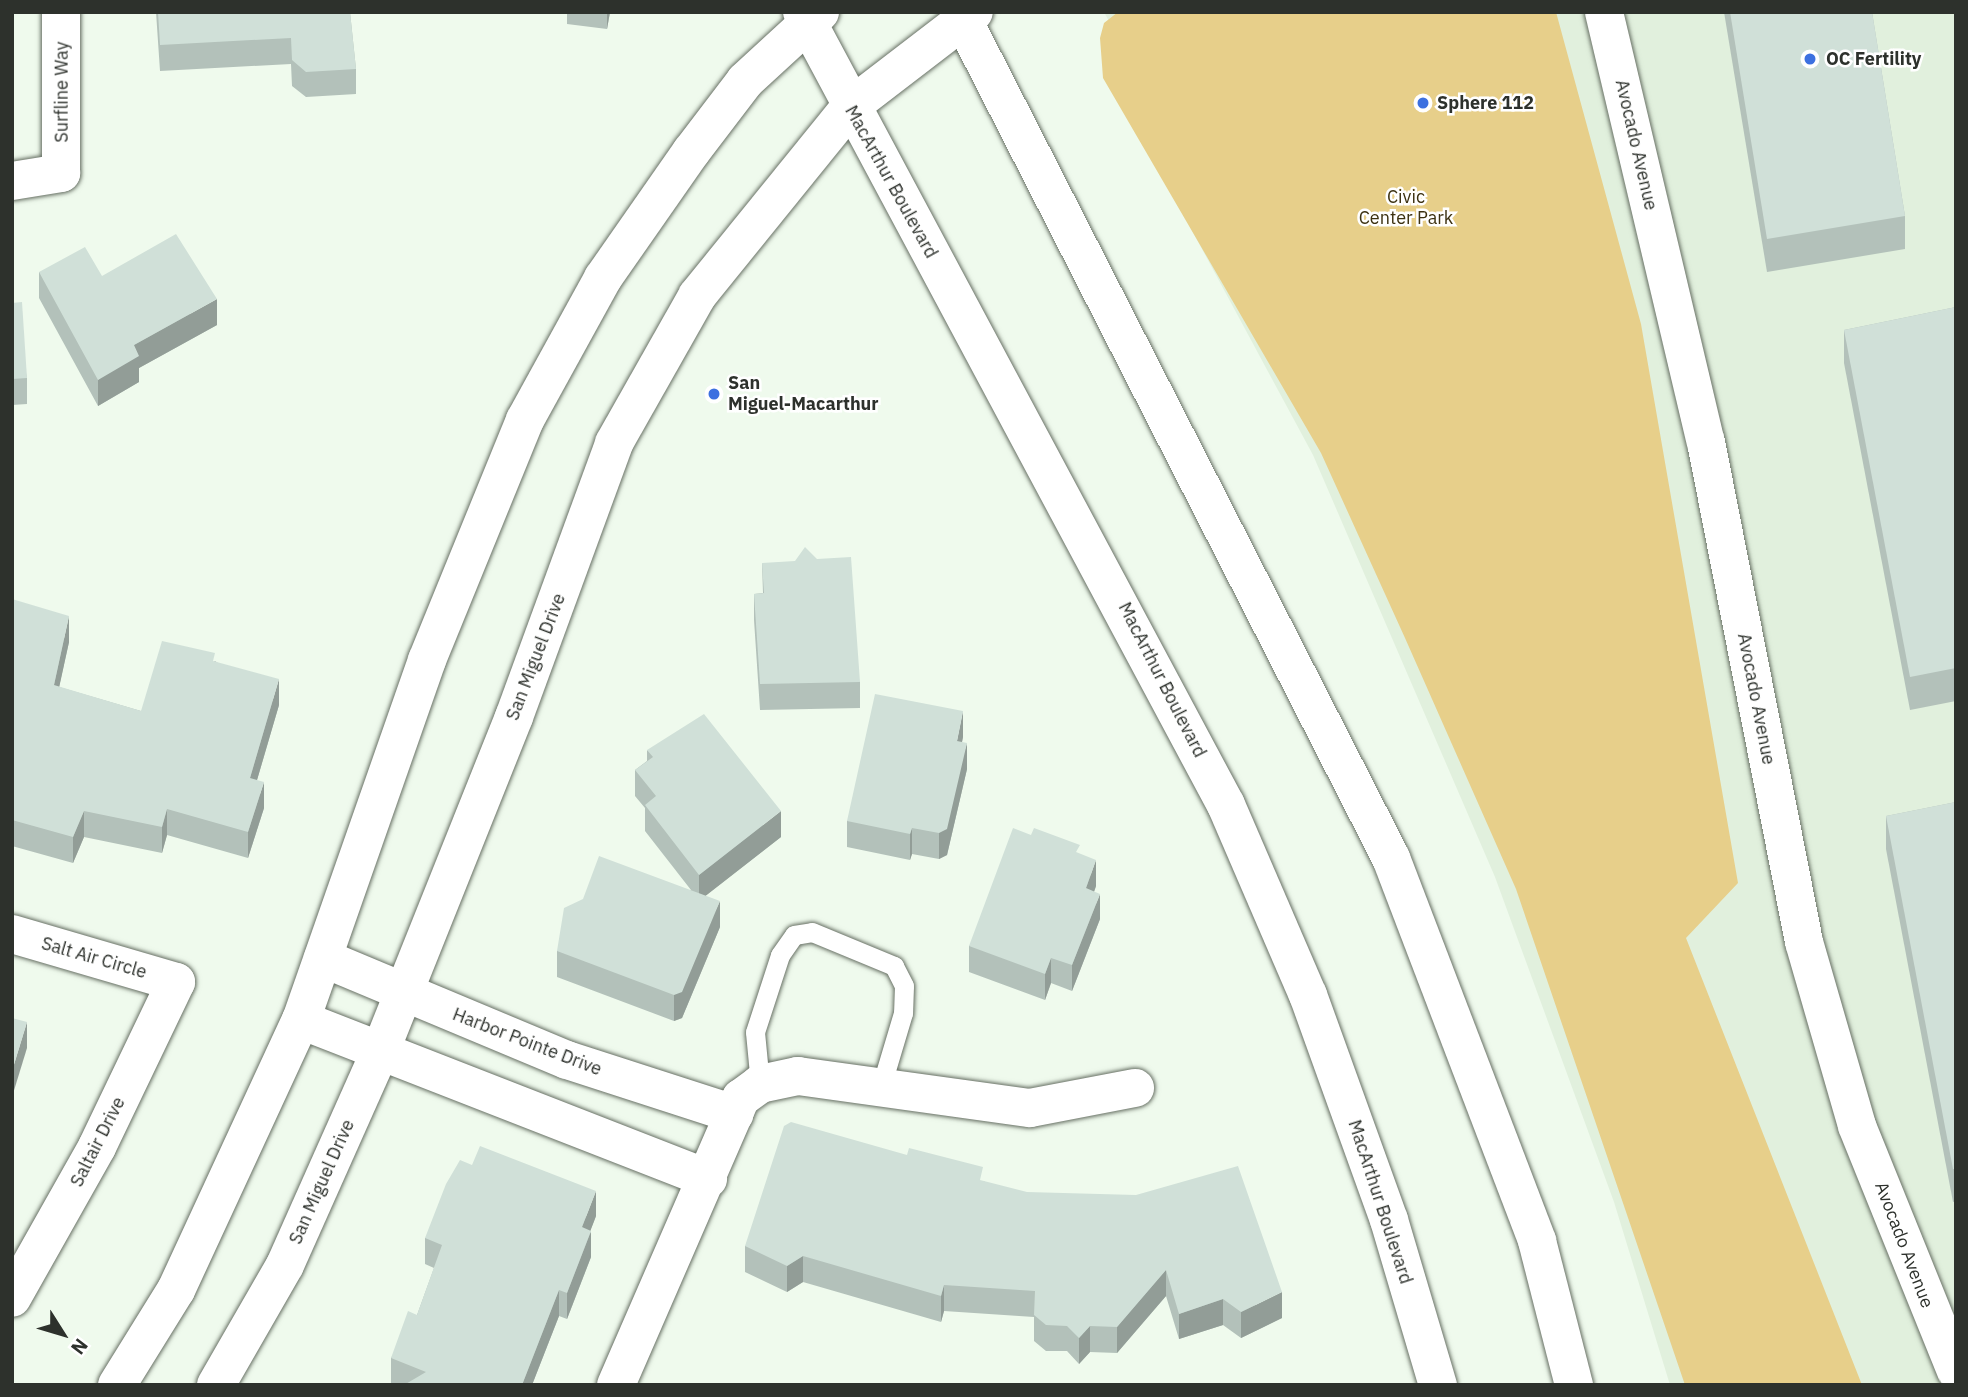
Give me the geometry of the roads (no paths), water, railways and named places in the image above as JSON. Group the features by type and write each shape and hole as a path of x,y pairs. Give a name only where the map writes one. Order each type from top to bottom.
{"main road":[{"name":"Surfline Way","path":"12,181 61,173 61,12"},
{"name":"Avocado Avenue","path":"1604,12 1706,442 1804,942 1857,1126 1956,1371"},
{"name":"San Miguel Drive","path":"216,1385 285,1265 380,1052 614,443 697,296 850,107 965,15"},
{"path":"965,15 1391,858 1537,1241 1574,1385"},
{"name":"MacArthur Boulevard","path":"810,16 850,107 1226,806 1313,1007 1389,1220 1438,1385"},
{"path":"117,1385 176,1290 301,1020 427,660 525,421 603,278 691,152 745,81 810,16"},
{"name":"Salt Air Circle","path":"12,934 176,982"},
{"name":"Harbor Pointe Drive","path":"323,958 567,1060 734,1114"},
{"name":"Saltair Drive","path":"12,1298 97,1147 176,982"},
{"path":"301,1020 708,1179"},
{"path":"616,1385 741,1098 760,1084 799,1076 1030,1108 1135,1088"}],"lane":[{"path":"760,1084 755,1032 780,955 794,935 812,932 894,966 904,986 903,1013 881,1087"}],"place":[{"name":"OC Fertility","path":"1810,59"},
{"name":"Sphere 112","path":"1423,103"},
{"name":"San Miguel-Macarthur","path":"714,394"}],"park label":[{"name":"Civic Center Park","path":"1406,208"}]}
